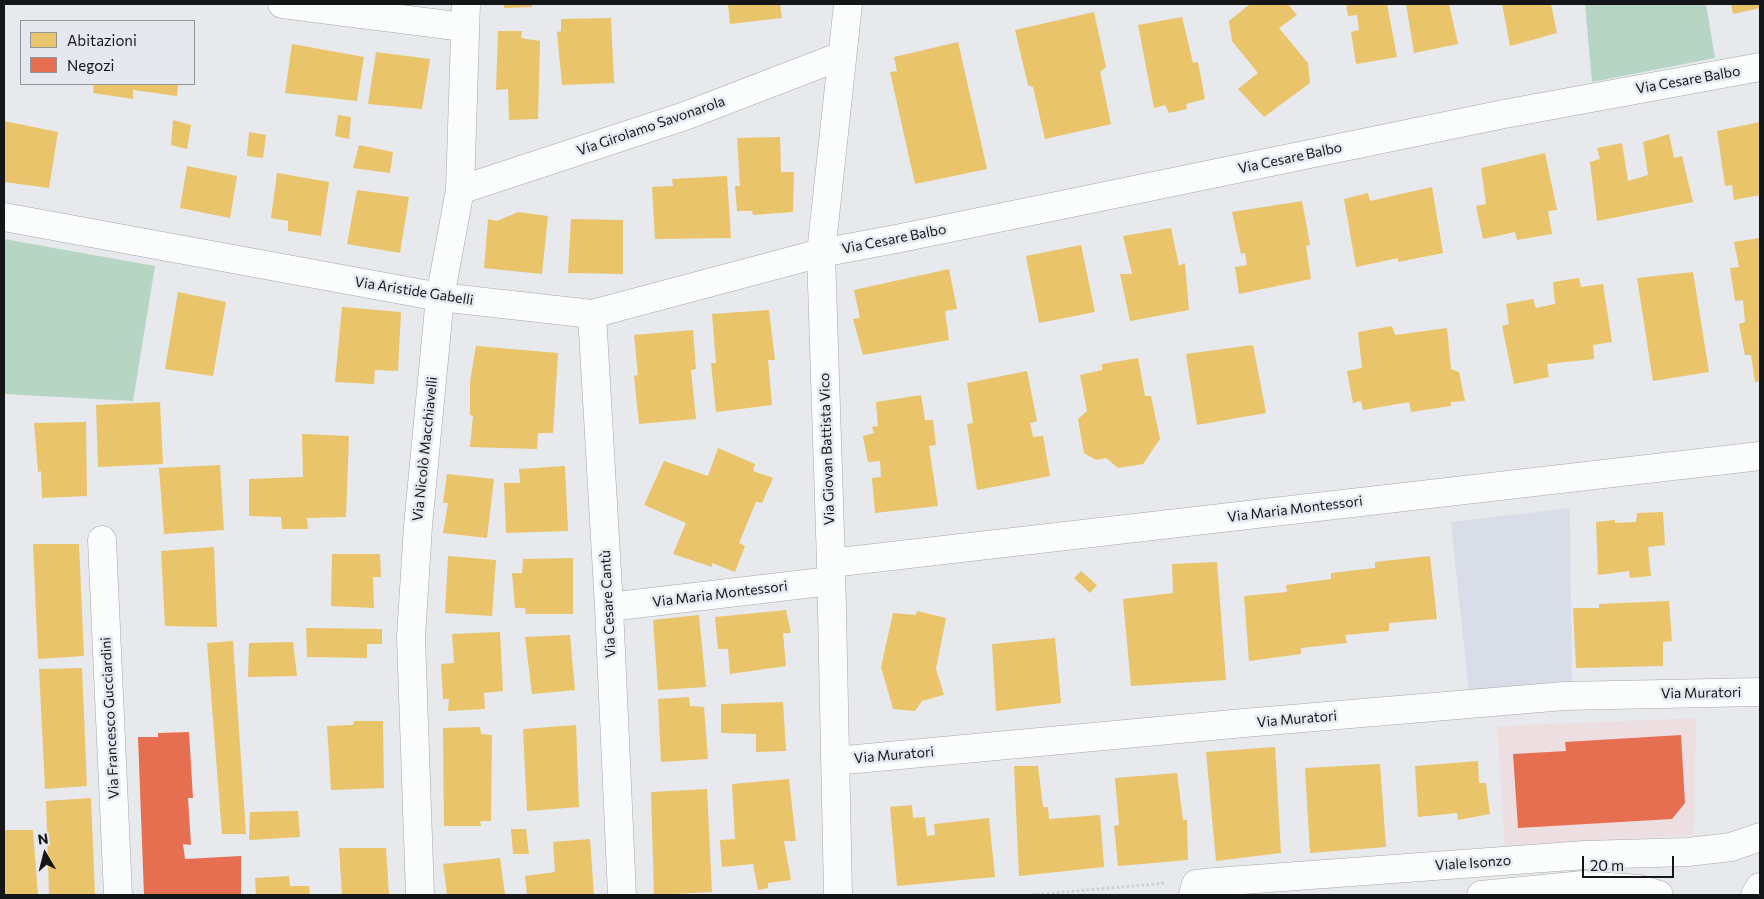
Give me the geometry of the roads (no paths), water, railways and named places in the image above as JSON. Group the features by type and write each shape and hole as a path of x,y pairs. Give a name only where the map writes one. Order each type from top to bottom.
{"street":[{"path":"282,4 465,16"},
{"name":"Via Giovan Battista Vico","path":"838,895 831,572 821,252 829,194 841,56 851,4"},
{"name":"Via Nicolò Macchiavelli","path":"420,895 411,638 418,526 440,297 460,190 465,16"},
{"name":"Via Girolamo Savonarola","path":"460,190 685,116 841,56"},
{"name":"Via Cesare Balbo","path":"821,252 896,239 1514,113 1760,66"},
{"name":"Via Aristide Gabelli","path":"4,217 440,297 592,314 821,252"},
{"name":"Via Cesare Cantù","path":"592,314 609,606 622,895"},
{"name":"Via Maria Montessori","path":"609,606 831,572 1760,456"},
{"name":"Via Francesco Gucciardini","path":"102,540 118,895"},
{"name":"Via Muratori","path":"835,761 1564,696 1760,692"},
{"name":"Viale Isonzo","path":"1195,890 1584,855 1688,852 1731,847 1760,837"},
{"path":"1481,895 1583,885 1639,889 1659,895"},
{"path":"1755,895 1760,887"}]}
